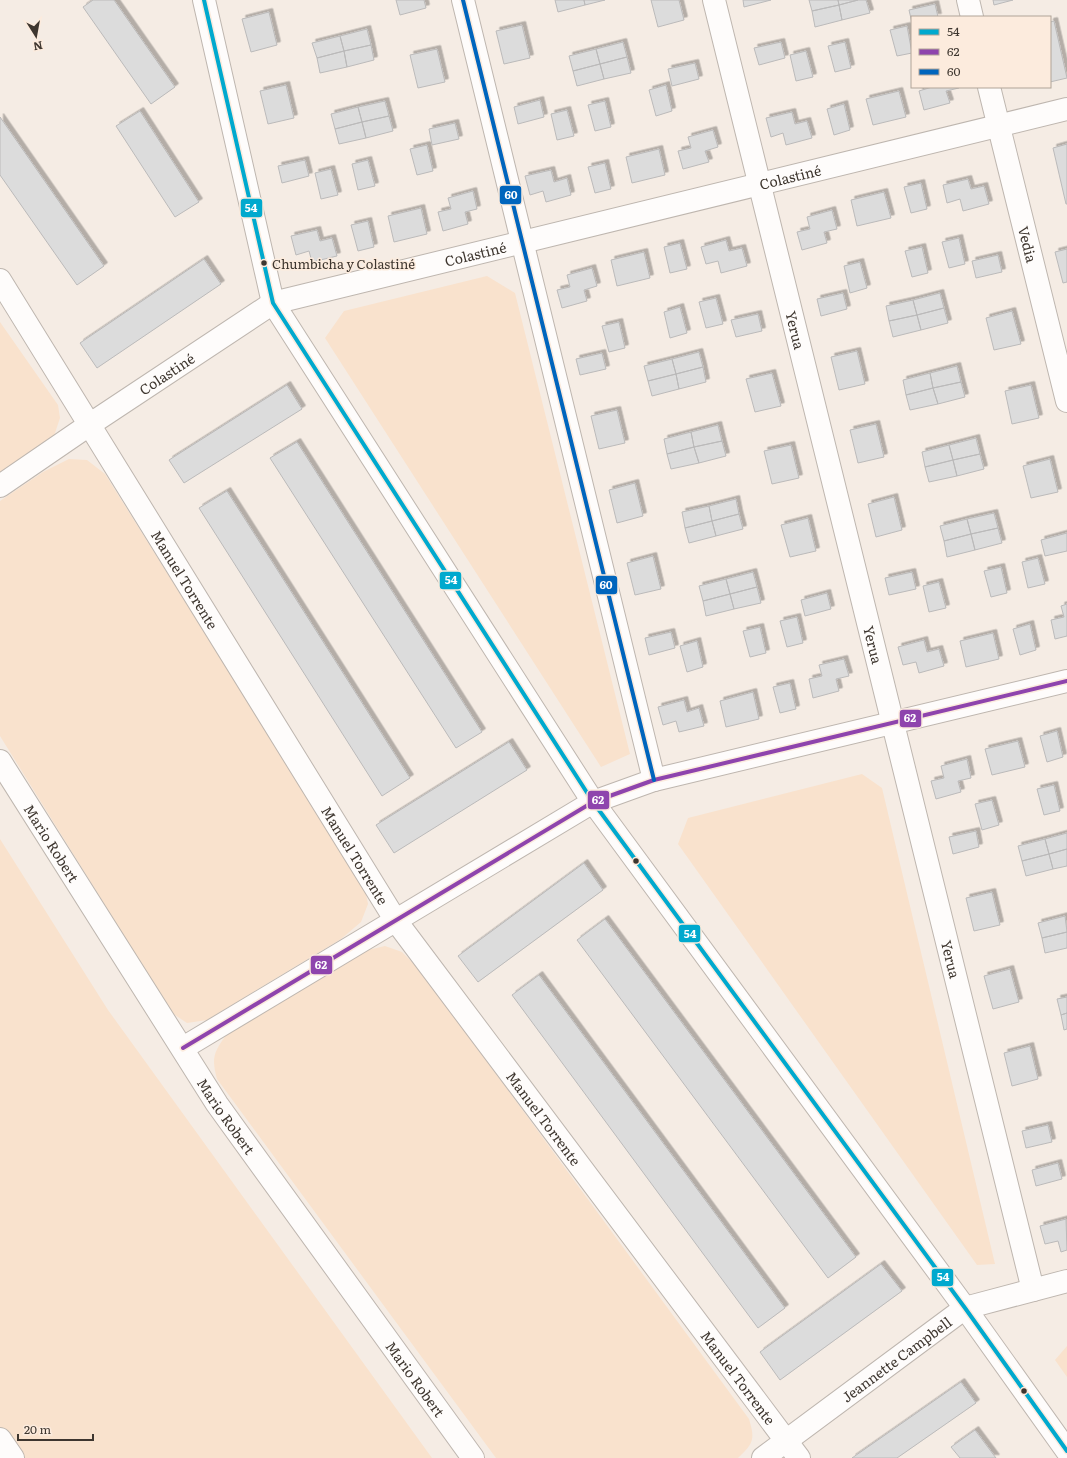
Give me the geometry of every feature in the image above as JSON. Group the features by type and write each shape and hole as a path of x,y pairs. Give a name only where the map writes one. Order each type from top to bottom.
{"main road":[{"path":"204,0 273,303 593,802 965,1308 1067,1451"},
{"path":"463,0 654,780"},
{"name":"Yerua","path":"714,0 1033,1290"},
{"path":"968,0 972,16"},
{"name":"Vedia","path":"989,88 1067,401"},
{"name":"Colastiné","path":"0,486 273,303 1067,109"},
{"name":"Manuel Torrente","path":"0,280 396,921 792,1449"},
{"path":"183,1048 593,802 654,780 1067,682"},
{"name":"Mario Robert","path":"0,761 183,1048 217,1104 474,1458"},
{"name":"Jeannette Campbell","path":"763,1458 792,1449 965,1308 1067,1281"},
{"path":"0,1439 13,1458"}],"shaded area":[{"path":"487,276 515,293 630,754 601,767 325,338 344,311"},
{"path":"0,322 58,405 60,418 54,436 0,473"},
{"path":"69,459 87,460 105,474 365,889 368,904 361,922 341,939 207,1020 187,1023 172,1013 0,736 0,501 43,472"},
{"path":"862,774 882,788 995,1264 977,1265 678,844 688,818"},
{"path":"0,839 108,1010 432,1458 0,1458"},
{"path":"385,946 402,952 419,969 749,1419 752,1431 752,1440 738,1458 496,1458 217,1079 214,1065 215,1055 227,1034 368,950"},
{"path":"1067,1346 1067,1377 1055,1360"}],"building":[{"path":"93,0 114,0 175,87 151,104 83,7"},
{"path":"396,0 424,0 426,8 400,15"},
{"path":"555,0 584,0 585,5 558,12"},
{"path":"584,0 605,0 585,5"},
{"path":"651,0 679,0 684,20 658,27"},
{"path":"743,0 771,0 744,7"},
{"path":"809,0 838,0 839,5 812,11"},
{"path":"838,0 858,0 839,5"},
{"path":"858,0 866,0 870,13 842,20 839,5"},
{"path":"993,0 1013,0 994,5"},
{"path":"935,4 938,16 911,16 911,19 909,10"},
{"path":"839,5 842,20 815,27 812,11"},
{"path":"269,12 277,45 251,52 242,19"},
{"path":"1054,21 1067,78 1051,82 1051,22"},
{"path":"522,25 530,58 504,64 496,31"},
{"path":"907,26 911,53 897,56 890,30"},
{"path":"367,29 371,45 344,51 340,36"},
{"path":"340,36 344,51 317,58 312,43"},
{"path":"623,42 627,57 600,64 596,49"},
{"path":"781,42 785,58 759,65 754,48"},
{"path":"845,42 851,68 835,72 828,46"},
{"path":"371,45 374,60 347,67 344,51"},
{"path":"437,49 445,82 418,88 410,55"},
{"path":"596,49 600,64 573,71 569,56"},
{"path":"344,51 347,67 320,73 317,58"},
{"path":"806,51 813,77 796,81 790,55"},
{"path":"627,57 631,73 604,79 600,64"},
{"path":"695,63 699,79 672,86 668,69"},
{"path":"600,64 604,79 577,86 573,71"},
{"path":"286,85 294,118 268,124 260,91"},
{"path":"666,85 672,111 656,116 649,90"},
{"path":"929,88 959,88 946,91 950,103 924,110 919,91"},
{"path":"899,91 906,117 873,125 866,99"},
{"path":"540,100 544,117 518,124 514,107"},
{"path":"385,101 389,116 362,122 358,107"},
{"path":"605,101 611,127 595,131 588,105"},
{"path":"844,104 850,130 834,135 827,109"},
{"path":"358,107 362,122 335,129 331,114"},
{"path":"567,110 574,136 557,140 551,114"},
{"path":"140,111 199,202 175,217 116,126"},
{"path":"792,112 795,124 807,121 812,138 786,145 783,133 771,137 766,118"},
{"path":"389,116 393,131 366,138 362,122"},
{"path":"0,117 104,266 77,285 0,175"},
{"path":"362,122 366,138 339,144 335,129"},
{"path":"455,123 459,139 432,145 429,129"},
{"path":"713,130 718,147 705,151 709,162 683,169 678,151 691,148 688,137"},
{"path":"1067,144 1067,204 1066,204 1053,148"},
{"path":"427,145 433,171 417,175 410,149"},
{"path":"659,149 665,175 632,183 626,157"},
{"path":"305,160 309,176 282,183 278,166"},
{"path":"368,160 375,186 358,190 352,164"},
{"path":"605,163 611,189 595,193 588,167"},
{"path":"331,169 338,195 321,199 315,173"},
{"path":"551,170 554,182 567,178 571,195 546,202 543,191 530,195 525,176"},
{"path":"968,179 971,189 984,186 989,204 963,211 960,199 947,203 943,185"},
{"path":"921,183 927,209 911,213 904,187"},
{"path":"473,191 477,209 465,212 468,224 443,231 438,212 451,209 448,198"},
{"path":"884,192 891,218 857,226 851,200"},
{"path":"421,208 427,234 394,242 388,216"},
{"path":"832,210 837,229 824,232 827,243 802,250 797,232 810,229 807,217"},
{"path":"368,221 374,247 358,251 351,225"},
{"path":"317,230 320,241 332,238 337,256 312,262 309,251 296,255 291,236"},
{"path":"959,238 965,264 949,268 942,242"},
{"path":"726,240 729,251 742,248 747,266 721,273 718,261 706,264 701,247"},
{"path":"680,243 687,269 670,273 664,247"},
{"path":"922,247 928,273 912,277 905,251"},
{"path":"1067,249 1067,282 1063,283 1055,252"},
{"path":"644,252 650,278 617,286 611,260"},
{"path":"998,255 1002,272 976,278 972,261"},
{"path":"204,259 221,284 97,368 80,343"},
{"path":"860,262 867,288 850,293 844,266"},
{"path":"592,268 597,286 584,290 587,301 562,308 557,290 570,287 567,275"},
{"path":"843,293 847,309 821,316 817,299"},
{"path":"940,293 944,308 917,315 913,300"},
{"path":"716,298 723,324 706,328 699,302"},
{"path":"913,300 917,315 889,321 886,306"},
{"path":"680,307 687,333 670,338 664,312"},
{"path":"944,308 948,323 921,330 917,315"},
{"path":"1012,311 1021,344 994,350 986,318"},
{"path":"758,314 762,331 736,337 731,320"},
{"path":"917,315 921,330 893,337 889,321"},
{"path":"619,322 625,348 609,352 602,326"},
{"path":"857,351 865,384 839,390 831,357"},
{"path":"699,352 703,367 676,374 672,359"},
{"path":"602,353 606,369 580,375 576,359"},
{"path":"672,359 676,374 648,381 644,366"},
{"path":"957,366 961,382 933,388 930,373"},
{"path":"703,367 706,382 679,389 676,374"},
{"path":"772,373 781,406 755,412 746,379"},
{"path":"930,373 933,388 906,395 903,380"},
{"path":"676,374 679,389 652,396 648,381"},
{"path":"961,382 965,397 938,404 933,388"},
{"path":"287,385 302,409 184,483 169,460"},
{"path":"1031,385 1039,418 1012,424 1005,391"},
{"path":"933,388 938,404 910,410 906,395"},
{"path":"617,410 625,443 599,449 591,416"},
{"path":"876,424 884,457 858,463 850,430"},
{"path":"718,425 722,441 694,447 691,432"},
{"path":"691,432 694,447 667,454 664,439"},
{"path":"976,438 980,454 953,460 949,445"},
{"path":"722,441 726,456 699,463 694,447"},
{"path":"297,442 482,732 456,748 270,458"},
{"path":"791,445 799,478 772,484 764,451"},
{"path":"949,445 953,460 925,467 922,452"},
{"path":"694,447 699,463 671,469 667,454"},
{"path":"980,454 984,469 957,476 953,460"},
{"path":"1050,459 1058,492 1031,498 1023,466"},
{"path":"953,460 957,476 929,482 925,467"},
{"path":"635,483 643,516 617,523 609,490"},
{"path":"227,491 410,778 382,796 199,508"},
{"path":"894,497 902,530 876,537 868,504"},
{"path":"736,499 739,514 712,521 709,506"},
{"path":"709,506 712,521 685,528 682,512"},
{"path":"994,513 998,528 971,534 967,519"},
{"path":"739,514 743,529 716,536 712,521"},
{"path":"808,518 816,551 790,557 781,525"},
{"path":"967,519 971,534 944,541 940,526"},
{"path":"712,521 716,536 689,543 685,528"},
{"path":"998,528 1002,543 975,550 971,534"},
{"path":"1067,533 1067,551 1045,556 1041,540"},
{"path":"971,534 975,550 947,557 944,541"},
{"path":"653,556 661,589 635,595 627,563"},
{"path":"1038,558 1045,584 1028,588 1022,562"},
{"path":"1001,567 1007,593 991,597 984,571"},
{"path":"753,572 757,587 730,594 726,579"},
{"path":"912,572 916,589 889,595 885,578"},
{"path":"726,579 730,594 703,601 699,586"},
{"path":"939,582 946,608 929,612 923,586"},
{"path":"757,587 761,603 734,609 730,594"},
{"path":"827,593 831,609 805,616 801,600"},
{"path":"730,594 734,609 706,616 703,601"},
{"path":"1067,604 1067,636 1055,639 1051,620 1064,617 1061,606"},
{"path":"797,617 803,643 787,647 780,621"},
{"path":"1030,624 1036,650 1020,655 1013,629"},
{"path":"760,627 766,653 750,657 743,631"},
{"path":"671,632 675,648 649,655 645,638"},
{"path":"993,633 999,659 966,667 960,641"},
{"path":"924,640 927,652 939,649 944,666 919,673 916,662 903,665 898,647"},
{"path":"697,641 703,667 687,672 680,646"},
{"path":"844,659 849,676 836,679 839,691 813,698 809,679 822,676 819,665"},
{"path":"790,683 796,709 780,713 773,687"},
{"path":"753,692 759,719 726,727 720,701"},
{"path":"684,700 687,712 699,708 704,726 679,732 676,721 663,725 658,707"},
{"path":"1057,731 1063,757 1047,762 1040,736"},
{"path":"1018,741 1025,767 992,775 985,749"},
{"path":"509,742 527,770 394,853 376,825"},
{"path":"967,759 971,778 958,781 961,792 936,799 931,781 944,778 941,766"},
{"path":"1054,785 1060,811 1044,815 1037,789"},
{"path":"992,800 999,825 982,830 975,804"},
{"path":"976,831 979,847 953,854 949,837"},
{"path":"1067,833 1067,849 1049,854 1045,839"},
{"path":"1045,839 1049,854 1022,861 1018,846"},
{"path":"1067,849 1067,866 1053,869 1049,854"},
{"path":"1049,854 1053,869 1026,876 1022,861"},
{"path":"584,863 603,890 478,982 458,956"},
{"path":"992,892 1000,925 974,931 966,898"},
{"path":"1065,916 1067,932 1042,938 1038,923"},
{"path":"605,919 856,1257 828,1278 577,940"},
{"path":"1067,932 1067,948 1045,953 1042,938"},
{"path":"1010,969 1019,1002 993,1009 984,976"},
{"path":"539,975 785,1308 758,1328 512,995"},
{"path":"1067,997 1067,1013 1061,1015 1057,999"},
{"path":"1067,1013 1067,1029 1064,1030 1061,1015"},
{"path":"1030,1046 1038,1079 1012,1086 1004,1053"},
{"path":"1048,1125 1052,1142 1026,1148 1022,1131"},
{"path":"1058,1163 1062,1179 1036,1186 1032,1170"},
{"path":"1066,1219 1067,1250 1061,1252 1058,1241 1045,1244 1040,1226"},
{"path":"881,1264 902,1291 780,1380 760,1352"},
{"path":"961,1382 976,1403 897,1458 852,1458"},
{"path":"975,1430 996,1458 960,1458 951,1447"}],"transit line":[{"name":"54","path":"204,0 273,303 593,802 965,1308 1067,1451"},
{"name":"60","path":"463,0 654,780"},
{"name":"62","path":"183,1048 593,802 654,780 1067,681"}],"place":[{"name":"Chumbicha y Colastiné","path":"264,263"}]}
